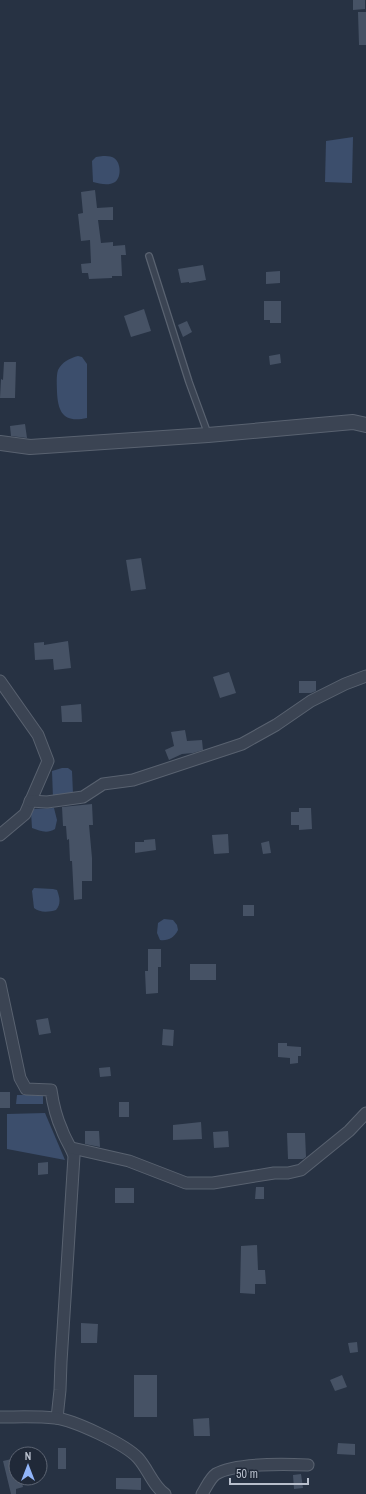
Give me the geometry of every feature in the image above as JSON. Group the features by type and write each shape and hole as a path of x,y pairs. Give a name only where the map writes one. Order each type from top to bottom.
{"street":[{"path":"0,443 30,447 208,435 353,422 366,425"},
{"path":"30,802 47,802 83,798 102,784 133,780 242,744 276,725 311,701 345,684 366,676"},
{"path":"0,681 38,735 48,761 25,814 0,835"},
{"path":"0,984 20,1078 26,1088 51,1090 54,1111 62,1132 72,1148 74,1156 57,1418"},
{"path":"72,1148 129,1161 186,1183 213,1183 301,1170 349,1132 366,1113"},
{"path":"0,1417 57,1418 82,1426 128,1450 137,1457 151,1475 159,1489 165,1494"},
{"path":"202,1494 215,1475 230,1468 283,1464 308,1465"}],"lane":[{"path":"149,256 189,382 208,435"}],"water":[{"path":"353,137 352,183 325,182 326,141"},
{"path":"109,156 115,159 120,169 117,180 110,184 93,182 92,161 96,157"},
{"path":"78,356 82,357 87,364 87,418 73,419 64,415 59,406 57,375 58,370 64,363 69,359"},
{"path":"68,768 72,771 73,794 53,798 52,771"},
{"path":"54,808 57,820 55,829 46,832 32,828 32,809"},
{"path":"34,888 57,890 60,901 56,910 45,912 34,908 32,891"},
{"path":"164,919 173,920 177,925 178,930 175,935 170,938 160,940 157,933 158,923"},
{"path":"17,1095 43,1095 43,1104 16,1104"},
{"path":"45,1113 65,1160 7,1149 7,1114"}],"building":[{"path":"353,0 365,0 365,9 353,10"},
{"path":"358,12 366,12 366,45 359,45"},
{"path":"95,190 97,208 113,207 113,220 98,220 101,243 113,242 113,246 125,245 126,255 121,255 122,276 89,279 88,273 82,273 81,264 91,263 90,240 81,241 78,214 83,213 81,192"},
{"path":"203,265 206,280 181,283 178,269"},
{"path":"280,271 280,283 266,284 266,272"},
{"path":"264,301 281,301 281,323 270,323 270,320 264,320"},
{"path":"144,309 151,331 131,337 124,316"},
{"path":"187,321 192,332 183,337 178,325"},
{"path":"280,354 281,363 270,365 269,356"},
{"path":"4,362 16,362 15,398 0,398"},
{"path":"25,424 27,438 11,436 10,426"},
{"path":"141,558 146,589 131,591 126,560"},
{"path":"68,641 71,668 54,670 53,659 35,660 34,643 44,642 44,645"},
{"path":"229,672 236,693 220,698 213,677"},
{"path":"299,681 316,681 316,691 311,693 299,693"},
{"path":"81,704 82,722 62,722 61,706"},
{"path":"185,730 187,741 202,740 203,750 182,754 169,760 165,750 174,746 171,732"},
{"path":"92,804 93,825 89,825 92,858 92,881 82,881 82,899 74,900 72,861 70,861 69,839 67,840 66,826 63,826 62,807"},
{"path":"299,808 311,808 312,829 299,830 299,825 291,825 291,812 299,812"},
{"path":"228,834 229,853 214,854 212,835"},
{"path":"155,839 156,850 135,853 135,842 144,842 144,840"},
{"path":"269,841 271,853 263,854 261,843"},
{"path":"243,905 254,905 254,916 243,916"},
{"path":"148,949 161,949 161,967 158,967 158,993 146,994 145,971 148,971"},
{"path":"190,964 216,964 216,980 190,980"},
{"path":"48,1018 51,1033 39,1035 36,1020"},
{"path":"163,1029 174,1030 173,1046 162,1045"},
{"path":"278,1043 287,1043 287,1046 301,1047 301,1056 298,1056 298,1063 290,1064 290,1058 278,1057"},
{"path":"110,1067 111,1076 100,1077 99,1068"},
{"path":"0,1092 10,1092 10,1108 0,1108"},
{"path":"119,1102 129,1102 129,1117 119,1117"},
{"path":"201,1122 202,1139 173,1140 173,1125"},
{"path":"85,1131 99,1131 100,1147 85,1144"},
{"path":"228,1131 229,1147 214,1148 213,1132"},
{"path":"287,1133 305,1133 306,1157 303,1159 288,1159"},
{"path":"48,1162 48,1174 38,1175 38,1163"},
{"path":"256,1187 264,1187 264,1199 255,1199"},
{"path":"115,1188 134,1188 134,1203 115,1203"},
{"path":"257,1245 258,1270 265,1270 266,1284 255,1284 255,1294 240,1293 241,1246"},
{"path":"81,1323 98,1324 97,1343 81,1343"},
{"path":"357,1342 358,1352 350,1353 348,1343"},
{"path":"134,1375 157,1375 157,1417 134,1417"},
{"path":"342,1375 347,1387 335,1391 330,1380"},
{"path":"209,1418 210,1436 194,1436 193,1419"},
{"path":"338,1443 355,1444 355,1455 337,1454"},
{"path":"58,1448 66,1448 66,1469 58,1469"},
{"path":"8,1460 8,1482 3,1461"},
{"path":"301,1474 303,1488 294,1489 293,1475"},
{"path":"116,1478 141,1478 141,1490 116,1489"},
{"path":"9,1486 23,1486 16,1489 16,1494 11,1494"}]}
